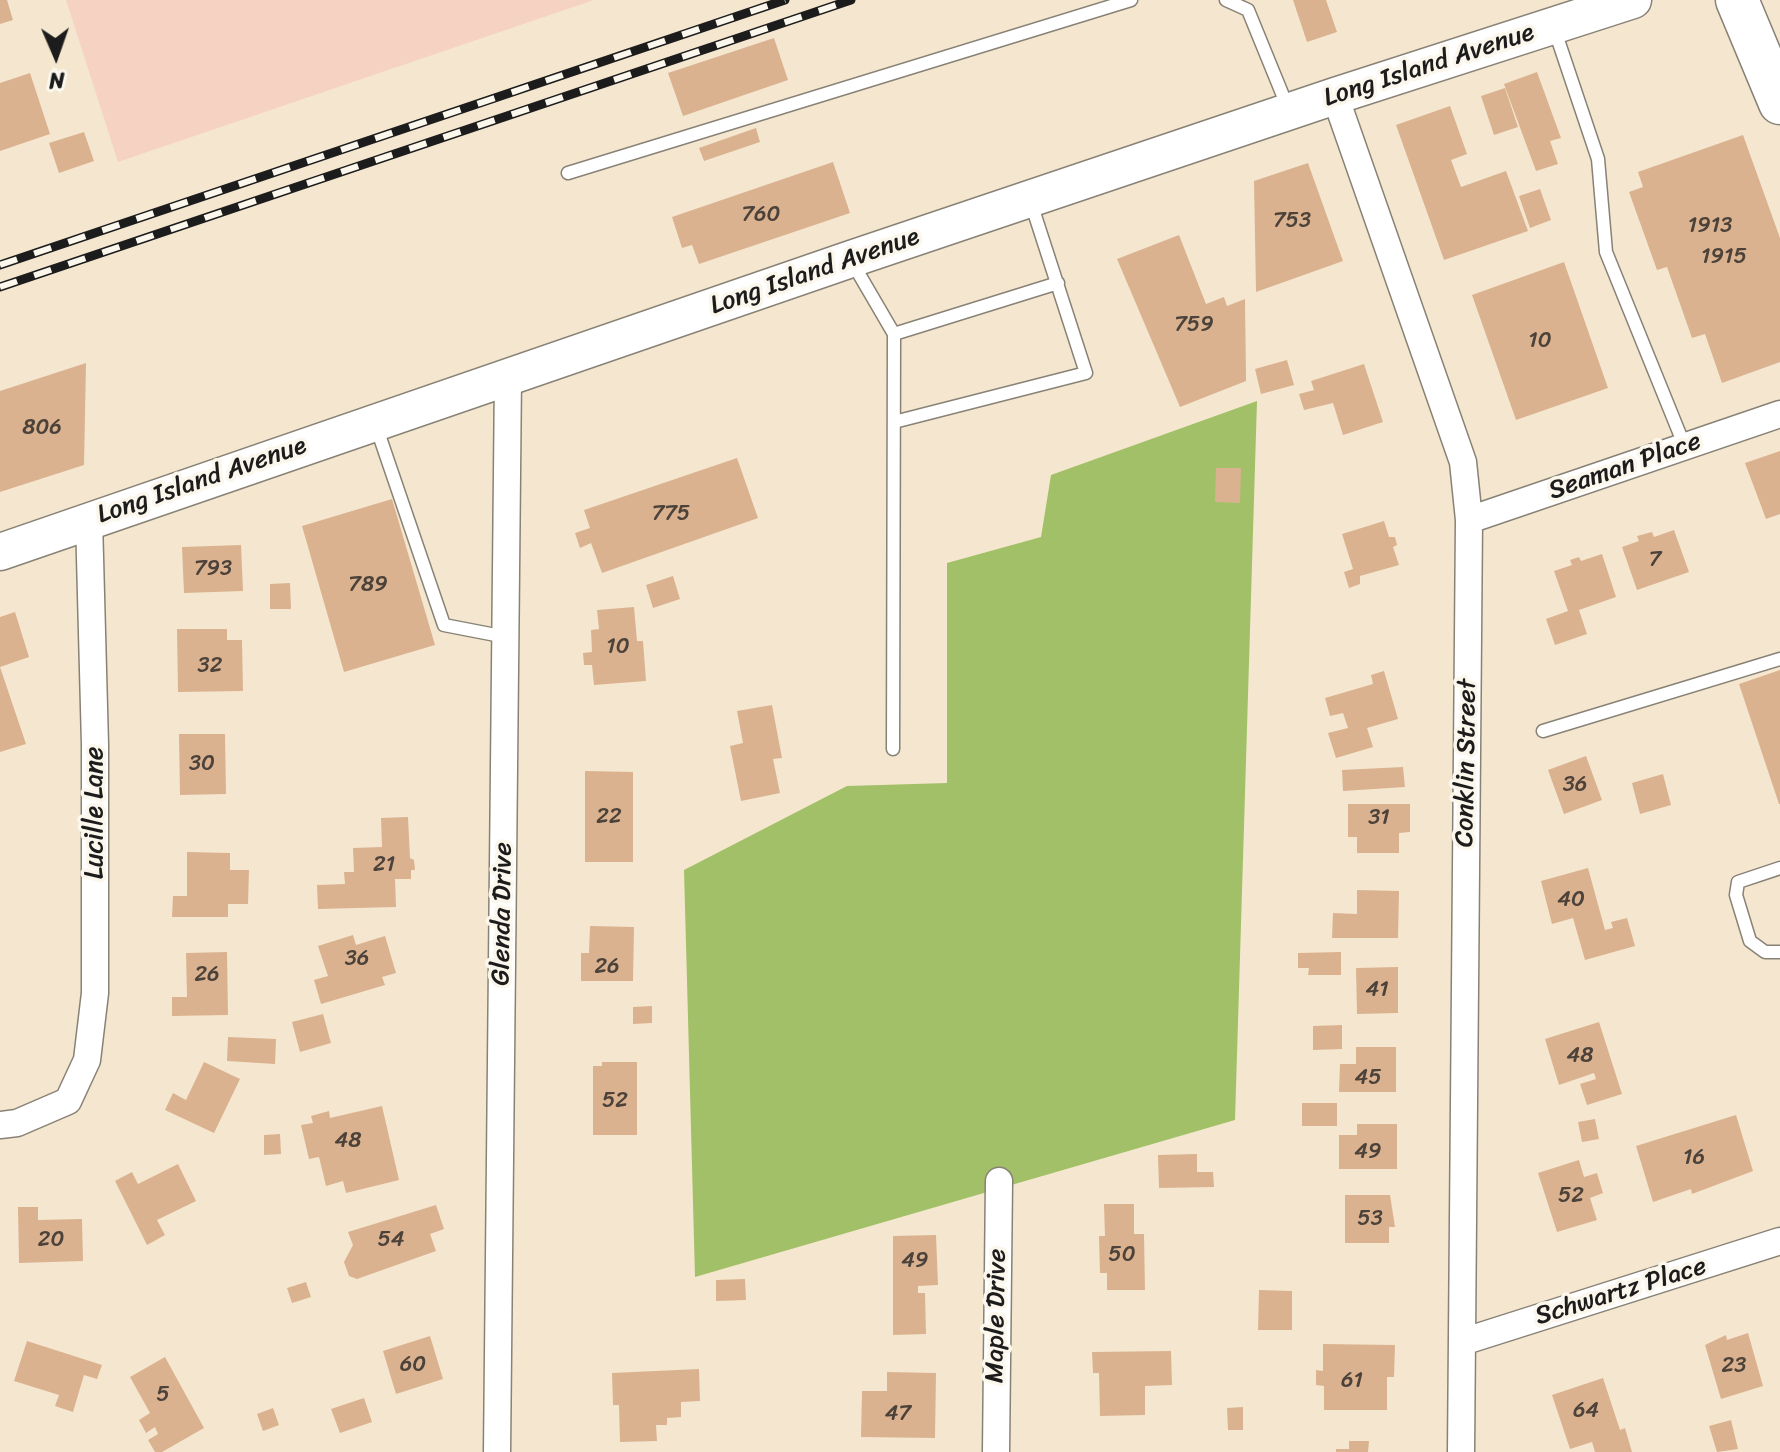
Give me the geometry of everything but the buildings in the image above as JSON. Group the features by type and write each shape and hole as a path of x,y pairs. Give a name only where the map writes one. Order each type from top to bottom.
{"main road":[{"path":"1737,0 1780,103"}],"street":[{"name":"Long Island Avenue","path":"0,552 851,259 1289,111 1633,0"},
{"name":"Conklin Street","path":"1335,96 1463,462 1469,520 1461,1452"},
{"name":"Glenda Drive","path":"497,1452 508,376"},
{"name":"Seaman Place","path":"1469,520 1780,414"},
{"name":"Lucille Lane","path":"0,1125 17,1123 68,1101 87,1060 95,993 95,745 89,520"},
{"name":"Maple Drive","path":"996,1452 999,1181"},
{"name":"Schwartz Place","path":"1462,1342 1780,1241"}],"lane":[{"path":"568,173 1131,0"},
{"path":"1226,0 1248,10 1289,111"},
{"path":"1553,25 1598,159 1606,252 1685,447"},
{"path":"894,422 1086,373 1030,199"},
{"path":"851,259 894,334 893,749"},
{"path":"894,334 1058,283"},
{"path":"375,422 444,625 506,637"},
{"path":"1543,731 1780,659"},
{"path":"1780,868 1738,882 1736,895 1750,941 1765,952 1780,952"}],"shaded area":[{"path":"66,0 594,0 118,162"}],"green space":[{"path":"1257,401 1235,1120 695,1277 684,870 847,786 947,783 947,563 1041,537 1051,475"}],"railway":[{"path":"0,265 785,0"},
{"path":"0,287 851,0"}]}
